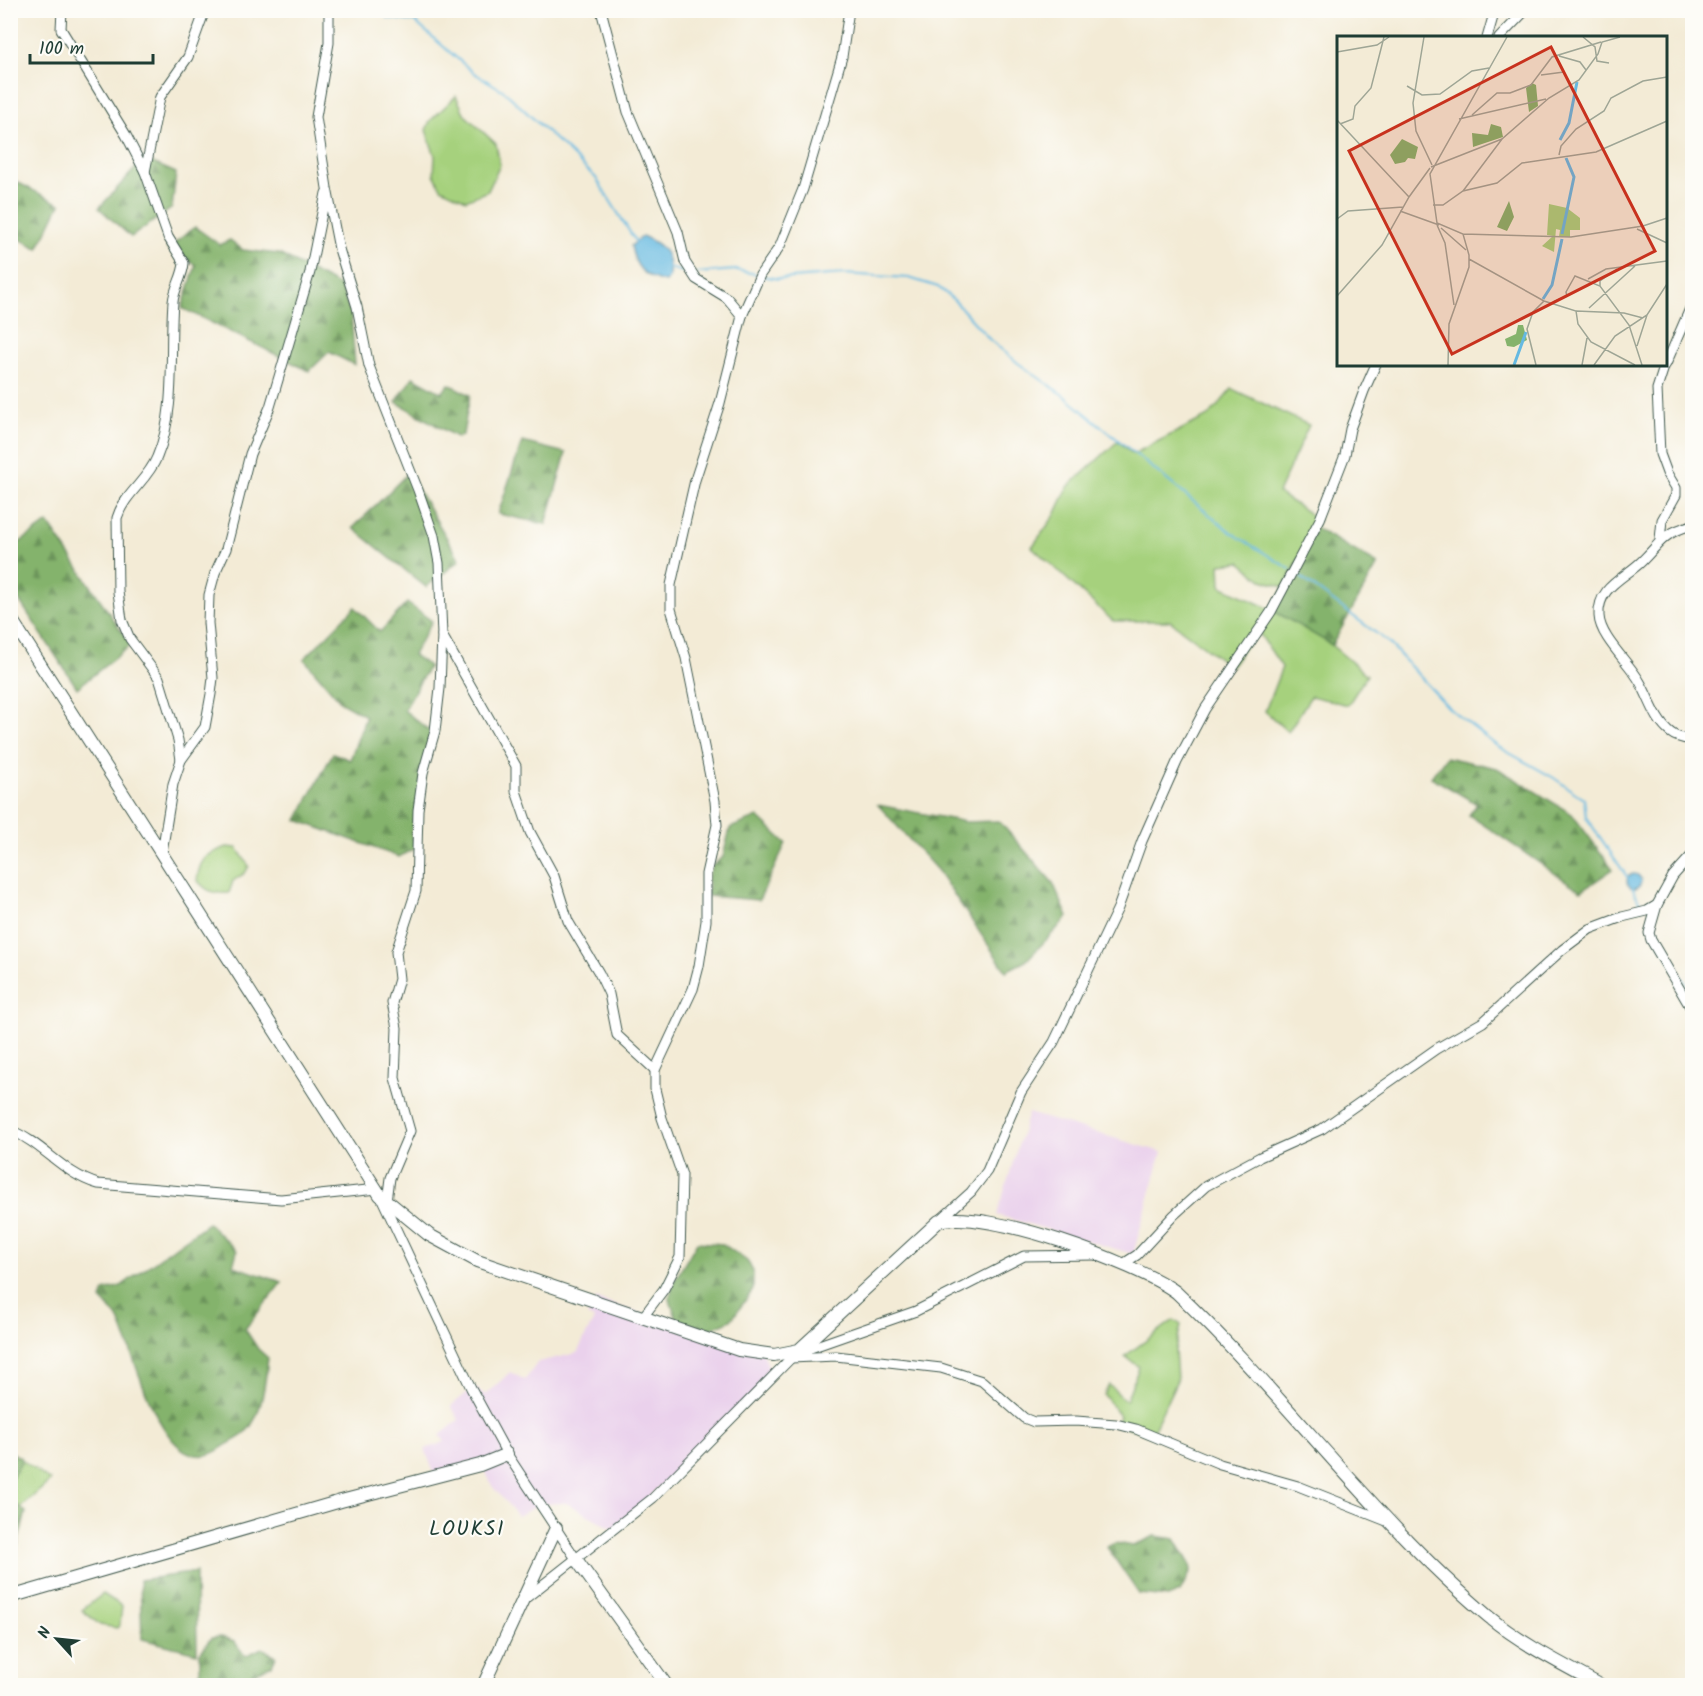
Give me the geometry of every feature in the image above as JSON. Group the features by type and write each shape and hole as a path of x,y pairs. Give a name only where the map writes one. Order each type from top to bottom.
{"street":[{"path":"62,10 61,29 126,135 145,172 168,237 182,257 184,271 173,304 165,429 157,457 146,478 120,508 117,518 118,592 122,620 130,639 159,678 178,740 181,760"},
{"path":"145,172 160,97 188,57 205,10"},
{"path":"329,10 329,43 316,117 339,249 357,307 369,366 418,489 434,536 439,563 442,634 440,688 435,731 423,773 418,810 416,891 396,952 399,979 392,1003 397,1028 395,1078 410,1131 381,1195"},
{"path":"601,10 628,112 678,232 685,262 696,279 728,298 742,316"},
{"path":"643,1317 664,1289 680,1257 682,1175 662,1118 655,1089 655,1070 693,989 699,966 706,921 706,874 717,825 715,801 686,658 671,609 671,585 695,480 720,403 742,316 760,275 780,246 803,189 843,57 849,10"},
{"path":"1488,36 1495,10"},
{"path":"1501,36 1526,10"},
{"path":"162,852 167,808 181,760 205,728 213,678 208,623 209,596 215,573 233,527 250,454 270,406 310,272 327,188"},
{"path":"1667,360 1692,312"},
{"path":"522,1602 653,1498 795,1354 971,1192 987,1171 1021,1092 1054,1042 1118,908 1142,841 1205,709 1271,612 1320,519 1345,455 1350,429 1375,366"},
{"path":"1660,539 1662,520 1676,495 1676,488 1663,466 1660,454 1657,389 1664,366"},
{"path":"1692,525 1660,539 1641,562 1617,579 1604,595 1599,616 1604,632 1640,681 1658,718 1670,732 1678,737 1692,740"},
{"path":"10,617 381,1195 471,1388 507,1454 576,1559 667,1686"},
{"path":"442,634 516,766 516,791 530,832 554,876 568,921 609,994 617,1035 655,1070"},
{"path":"1692,855 1673,876 1657,905 1650,933 1651,940 1692,1010"},
{"path":"1123,1264 1137,1255 1174,1215 1206,1186 1233,1170 1322,1129 1436,1049 1483,1022 1562,950 1590,929 1622,916 1647,911 1657,905"},
{"path":"10,1130 21,1134 66,1169 84,1180 98,1184 281,1199 381,1195 429,1235 477,1261 721,1345 758,1354 836,1356 907,1363 956,1372 982,1382 1024,1418 1034,1422 1076,1421 1126,1426 1180,1445 1220,1464 1298,1486 1393,1523"},
{"path":"939,1221 958,1218 1007,1227 1101,1254 1164,1284 1196,1311 1441,1575 1491,1618 1533,1647 1602,1686"},
{"path":"795,1354 916,1311 1024,1256 1101,1254"},
{"path":"10,1597 341,1502 480,1465 507,1454"},
{"path":"483,1686 556,1528"}],"shaded area":[{"path":"1028,1113 1162,1152 1133,1254 997,1215"},
{"path":"596,1299 726,1341 761,1347 772,1377 722,1428 614,1529 566,1503 540,1504 518,1516 492,1486 482,1463 435,1476 425,1449 445,1442 440,1435 459,1420 451,1406 474,1387 486,1395 510,1372 525,1380 538,1362 577,1353 594,1319 587,1316"}],"green space":[{"path":"456,96 465,115 496,144 500,165 488,191 466,200 441,188 434,174 435,156 426,130 430,121"},
{"path":"144,159 176,173 172,208 131,237 99,208"},
{"path":"11,179 60,204 38,249 11,234"},
{"path":"195,227 220,245 230,240 243,250 279,254 340,286 351,314 355,365 329,352 309,371 182,308 196,265 167,249"},
{"path":"413,377 442,393 449,384 470,395 463,434 458,438 396,402"},
{"path":"1232,389 1309,425 1278,493 1319,520 1284,587 1262,580 1240,562 1220,564 1221,586 1272,610 1324,639 1367,675 1348,705 1311,696 1288,732 1265,711 1282,667 1257,630 1231,667 1170,621 1113,621 1032,547 1055,515 1068,487 1118,441 1133,454 1210,415"},
{"path":"522,442 566,453 546,524 498,514"},
{"path":"408,473 460,560 426,587 353,528"},
{"path":"48,523 131,645 77,688 11,588 10,549"},
{"path":"1315,528 1378,564 1332,645 1272,610"},
{"path":"407,603 432,621 413,655 429,666 404,710 432,733 411,833 416,848 399,857 297,820 333,753 350,760 366,716 341,702 304,659 355,607 380,632"},
{"path":"1446,757 1497,768 1572,814 1613,869 1581,891 1469,815 1477,804 1431,777"},
{"path":"878,805 966,822 999,821 1053,883 1068,917 1026,961 1006,971 938,871"},
{"path":"758,817 786,843 759,900 708,896 708,876 712,866 723,857 730,828"},
{"path":"227,847 237,848 249,866 245,873 233,881 229,893 211,891 197,880 200,866 210,854"},
{"path":"208,1223 237,1251 233,1266 282,1282 245,1329 258,1349 268,1358 260,1407 252,1425 241,1436 202,1456 184,1450 168,1435 143,1386 119,1320 101,1299 104,1291 121,1286"},
{"path":"697,1242 723,1244 747,1261 753,1270 753,1290 731,1320 708,1330 677,1319 669,1298 675,1280"},
{"path":"1174,1320 1181,1325 1175,1350 1177,1380 1151,1435 1117,1424 1120,1416 1104,1395 1109,1385 1126,1401 1139,1367 1125,1356"},
{"path":"11,1452 22,1459 11,1479"},
{"path":"22,1460 50,1481 20,1508 11,1501 11,1479"},
{"path":"11,1501 26,1512 11,1570"},
{"path":"1155,1536 1175,1539 1190,1564 1191,1571 1180,1592 1168,1597 1139,1594 1107,1547 1115,1543 1133,1546"},
{"path":"196,1572 197,1653 142,1639 140,1580"},
{"path":"103,1594 122,1606 120,1624 117,1628 100,1625 82,1610"},
{"path":"221,1637 234,1641 245,1656 262,1648 276,1656 272,1665 250,1675 247,1685 200,1685 200,1653 211,1638"}],"water":[{"path":"642,236 661,247 667,257 669,278 665,282 646,274 635,260 631,246"},
{"path":"1631,874 1637,874 1641,881 1637,888 1631,888 1627,884 1627,878"}],"waterway":[{"path":"380,10 388,18 415,22 474,73 504,91 596,178 636,242"},
{"path":"668,268 688,273"},
{"path":"697,273 736,270 756,274"},
{"path":"762,276 779,279 843,274 909,278 938,287 954,300 990,340 1018,363 1063,395 1232,533 1290,569"},
{"path":"1294,572 1388,642 1449,708 1497,746 1554,778 1584,799 1586,817 1628,878"},
{"path":"1632,886 1642,908"},
{"path":"1653,932 1692,993"}],"district":[{"name":"LOUKSI","path":"467,1529"}]}
